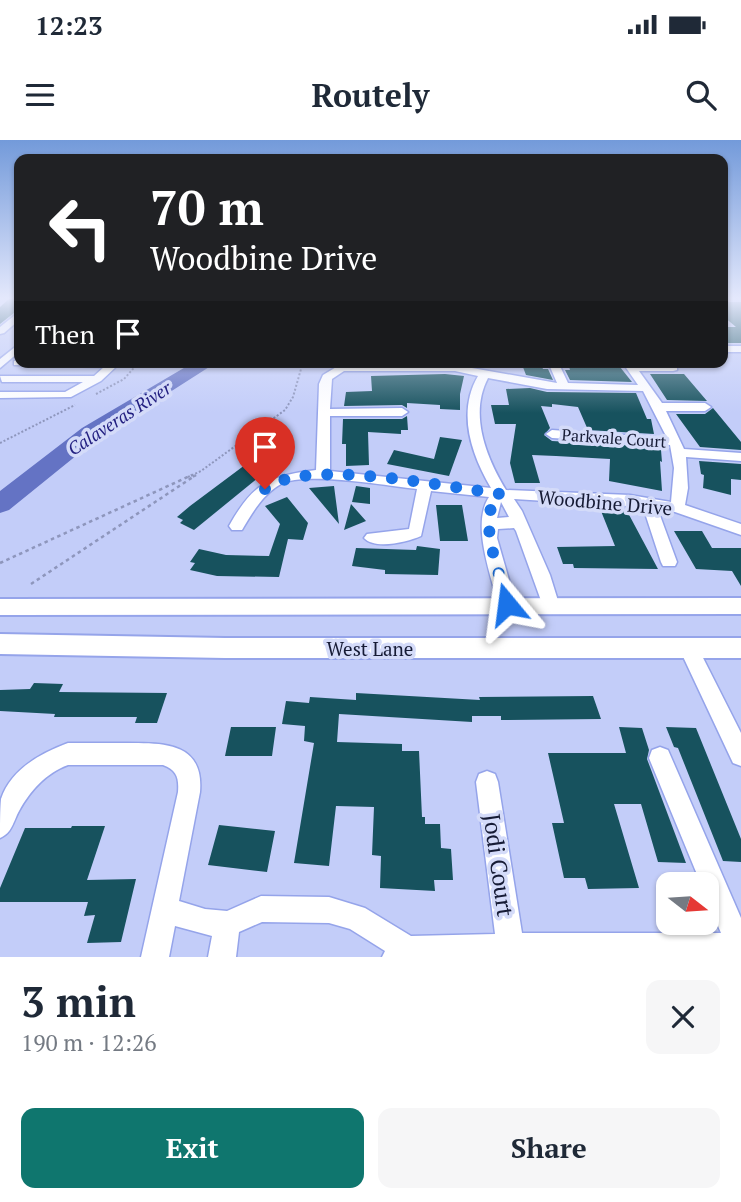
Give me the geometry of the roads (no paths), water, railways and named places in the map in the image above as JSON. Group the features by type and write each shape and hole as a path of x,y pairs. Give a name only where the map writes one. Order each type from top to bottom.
{"main road":[{"path":"0,607 507,604 741,606"},
{"name":"West Lane","path":"0,644 741,648"}],"street":[{"path":"0,365 14,352"},
{"path":"1,380 14,366"},
{"path":"0,395 67,395 97,379 109,368"},
{"path":"323,474 325,384 327,377 334,371 348,368"},
{"path":"442,368 486,372 564,387 645,388"},
{"path":"555,368 564,387"},
{"path":"631,368 659,407 678,448 681,491 677,508"},
{"path":"486,372 474,398 472,414 489,469 500,494 511,501 542,575 550,604"},
{"path":"1,380 97,379"},
{"path":"659,407 705,407"},
{"path":"325,413 402,412"},
{"name":"Parkvale Court","path":"552,434 741,457"},
{"name":"Woodbine Drive","path":"237,526 247,507 275,481 323,474 500,494 620,499 677,508 741,530"},
{"path":"372,538 408,536 416,532 425,485"},
{"path":"500,494 491,501 488,512 491,526 489,538 507,604"},
{"path":"649,504 657,536 669,562"},
{"path":"491,526 501,522 518,523"},
{"path":"688,648 741,755"},
{"path":"0,826 11,801 26,779 39,766 54,758 68,754 163,754 176,758 186,766 191,777 155,957"},
{"path":"164,910 205,922 227,924 261,909 329,910 356,917 402,953 740,947 660,758"},
{"name":"Jodi Court","path":"487,782 512,952"},
{"path":"222,957 227,924"}],"waterway":[{"name":"Calaveras River","path":"0,504 90,433 198,368"}]}
